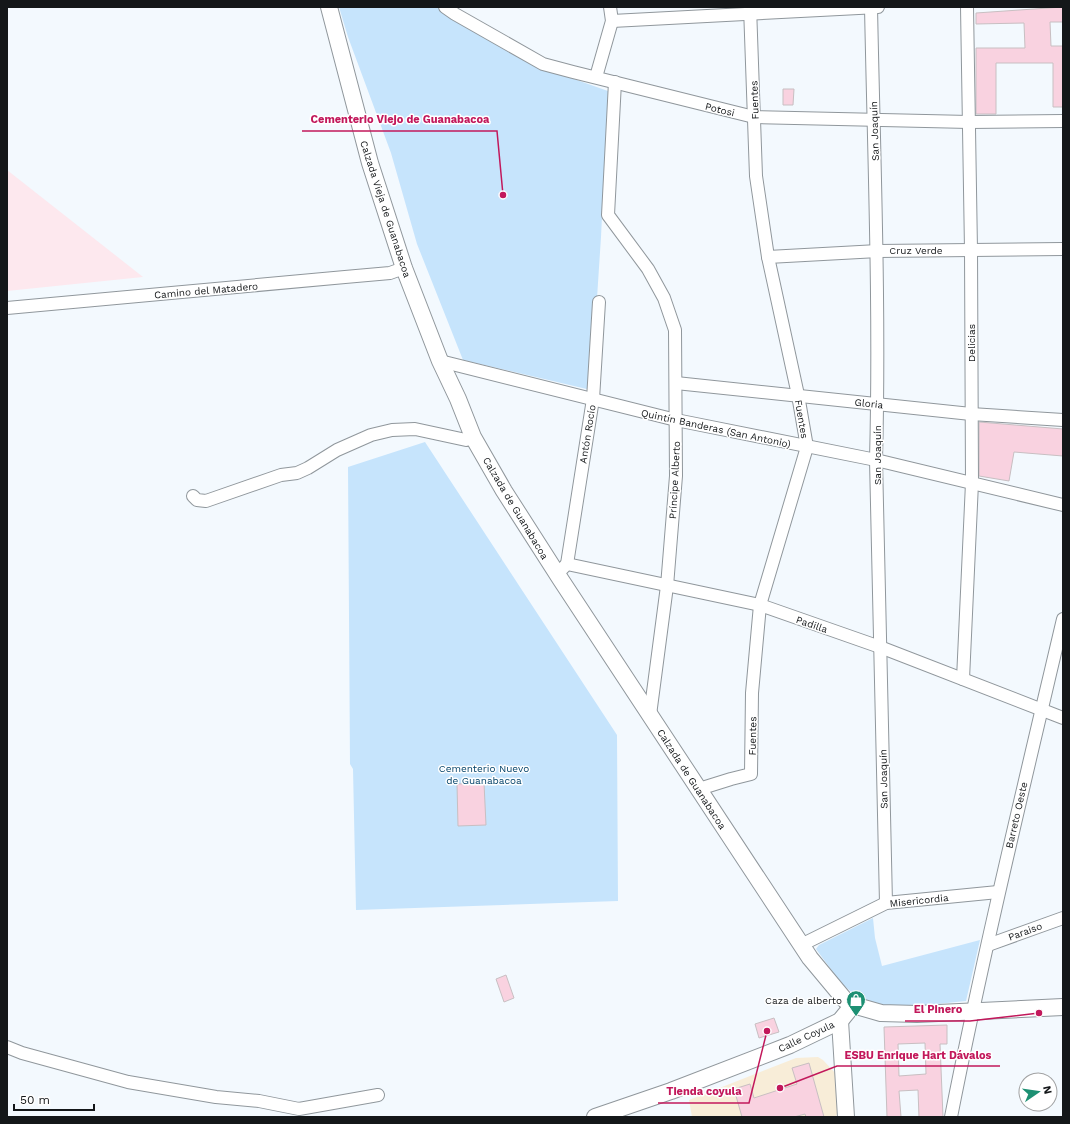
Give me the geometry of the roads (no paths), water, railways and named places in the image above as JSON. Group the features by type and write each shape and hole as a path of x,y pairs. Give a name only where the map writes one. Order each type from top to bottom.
{"main road":[{"name":"Calzada Vieja de Guanabacoa","path":"329,7 370,163 404,268 440,361"},
{"name":"Calzada de Guanabacoa","path":"440,361 474,437 504,491 562,569 650,715 801,945 845,1000 853,1005 881,1014 972,1012 1063,1007"},
{"name":"Calle Coyula","path":"595,1117 671,1091 790,1045 840,1021 853,1005"},
{"path":"840,1021 846,1117"}],"street":[{"name":"Potosi","path":"445,7 543,64 754,117 873,121 1063,121"},
{"path":"596,77 612,21 610,7"},
{"name":"San Joaquín","path":"871,7 873,121 878,251 876,460 886,903"},
{"path":"612,21 750,10 878,7"},
{"name":"Delicias","path":"963,679 972,483 971,250 967,7"},
{"name":"Fuentes","path":"699,790 751,774 752,693 760,605 807,447 798,395 768,257 756,176 750,10"},
{"name":"Príncipe Alberto","path":"615,82 608,215 648,269 664,298 675,330 676,476 667,586 650,715"},
{"name":"Cruz Verde","path":"768,257 878,251 1063,249"},
{"name":"Camino del Matadero","path":"7,308 345,277 390,272 404,268"},
{"name":"Antón Rocío","path":"562,569 593,399 599,302"},
{"name":"Quintín Banderas (San Antonio)","path":"440,361 676,420 876,460 1063,505"},
{"name":"Gloria","path":"676,384 798,395 972,414 1063,420"},
{"path":"193,496 197,500 206,501 281,475 297,473 337,450 370,436 392,430 414,429 466,440 474,437"},
{"name":"Padilla","path":"562,569 667,586 760,605 880,647 1063,718"},
{"name":"Barreto Oeste","path":"951,1117 998,892 1063,619"},
{"name":"Misericordia","path":"801,945 886,903 998,892"},
{"name":"Paraiso","path":"988,945 1063,918"},
{"path":"7,1047 128,1082 216,1097 259,1101 300,1113 378,1095"}],"place":[{"name":"Cementerio Viejo de Guanabacoa","path":"503,195"},
{"name":"El Pinero","path":"1039,1013"},
{"name":"Caza de alberto","path":"856,1017"},
{"name":"Tienda coyula","path":"767,1031"},
{"name":"ESBU Enrique Hart Dávalos","path":"780,1088"}],"park label":[{"name":"Cementerio Nuevo de Guanabacoa","path":"484,774"}]}
